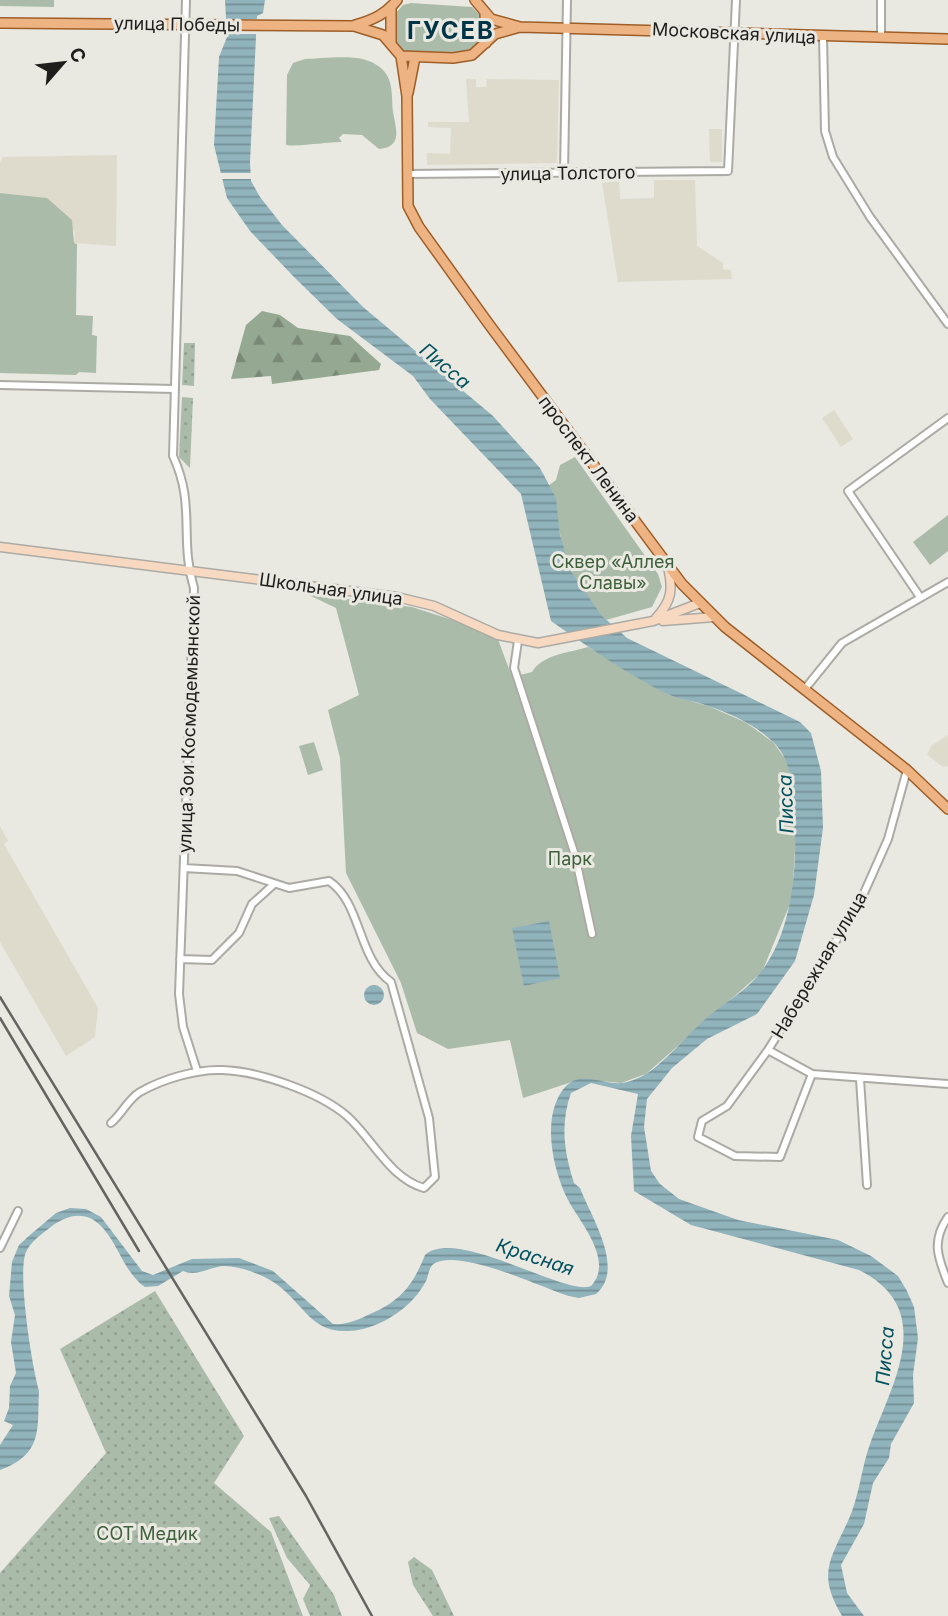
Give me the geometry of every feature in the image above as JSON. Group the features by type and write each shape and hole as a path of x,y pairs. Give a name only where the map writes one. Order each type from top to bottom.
{"main road":[{"path":"354,26 371,21 391,9 397,0"},
{"name":"Московская улица","path":"475,0 495,21 520,27 948,39"},
{"path":"391,9 391,43"},
{"path":"485,11 486,43"},
{"name":"улица Победы","path":"0,23 354,26"},
{"path":"354,26 383,35 401,56"},
{"name":"Московская улица","path":"401,56 462,57 479,51 495,34 520,27"},
{"name":"проспект Ленина","path":"401,56 407,96 408,206 419,227 667,564 700,603 804,690 907,770 948,809"},
{"name":"проспект Ленина","path":"407,96 415,57"},
{"name":"Школьная улица","path":"0,547 188,568 397,597 434,606 518,641 560,640 622,628 653,621 700,603"},
{"path":"653,621 670,599 672,587 667,564"},
{"name":"Школьная улица","path":"653,621 714,617"}],"street":[{"name":"улица Зои Космодемьянской","path":"186,0 173,456 182,475 188,502 188,568 194,588 179,994 183,1027 197,1071"},
{"path":"564,173 566,0"},
{"path":"735,31 736,0"},
{"path":"881,0 881,38"},
{"name":"улица Толстого","path":"407,174 729,171 735,31"},
{"path":"823,37 828,144 870,217 948,324"},
{"path":"940,313 948,309"},
{"path":"0,385 174,389"},
{"path":"920,597 848,491 948,418"},
{"path":"804,690 842,643 948,582"},
{"path":"518,641 514,668 575,855 592,934"},
{"name":"Набережная улица","path":"812,1074 780,1157 734,1156 698,1137 702,1121 727,1106 768,1050 860,902 888,839 907,770"},
{"path":"111,1122 137,1093 197,1071 224,1069 271,1080 318,1097 348,1116 369,1143 408,1181 424,1188 435,1177 429,1118 391,982 376,971 354,916 337,886 329,881 289,888 273,885 237,871 184,868"},
{"path":"180,959 212,960 239,933 252,904 273,885"},
{"path":"768,1050 812,1074 948,1084"},
{"path":"860,1079 867,1185"},
{"path":"0,1248 18,1211"},
{"path":"948,1217 937,1239 936,1252 948,1283"}],"shaded area":[{"path":"466,79 476,79 476,87 486,87 487,79 559,80 557,163 427,165 427,153 450,154 451,128 428,127 428,122 469,122"},
{"path":"709,129 722,129 722,162 710,162"},
{"path":"117,155 116,246 74,243 75,232 47,198 0,193 0,162 3,157"},
{"path":"654,180 695,180 697,246 723,263 723,269 731,270 732,279 618,282 602,183 619,181 620,199 654,198"},
{"path":"834,410 853,439 841,447 822,418"},
{"path":"948,735 948,766 943,767 927,755 931,746"},
{"path":"0,826 8,841 4,844 98,1008 95,1037 66,1056 0,942"}],"green space":[{"path":"0,0 54,0 54,7 0,6"},
{"path":"411,3 472,7 481,16 481,43 466,55 402,53 394,42 395,14 403,5"},
{"path":"305,59 359,59 381,68 389,79 392,92 396,136 392,145 379,149 362,135 343,134 339,138 342,142 286,145 287,75 293,63"},
{"path":"0,193 47,198 72,220 74,243 77,244 76,315 93,316 92,335 97,336 96,373 0,373"},
{"path":"262,311 280,315 298,328 350,336 381,364 379,370 272,384 271,376 231,379 246,325"},
{"path":"184,343 195,343 194,386 182,385"},
{"path":"182,397 193,398 190,468 179,457"},
{"name":"Сквер «Аллея Славы»","path":"575,457 658,574 662,587 652,607 606,620 597,612 576,581 563,546 555,503 548,486 556,480 560,465"},
{"path":"948,515 948,551 930,565 913,542"},
{"name":"Парк","path":"307,594 412,607 496,634 512,677 532,672 550,658 588,647 669,695 708,706 745,722 773,742 788,763 796,835 792,899 762,972 646,1074 621,1083 581,1079 523,1098 510,1040 448,1049 417,1033 401,983 346,873 340,758 328,710 359,695 336,608"},
{"path":"314,742 323,770 308,775 299,746"},
{"name":"СОТ Медик","path":"155,1291 244,1436 214,1483 271,1532 303,1616 0,1616 0,1573 106,1453 60,1349"},
{"path":"279,1516 334,1595 342,1616 310,1616 303,1599 310,1585 287,1558 269,1518"},
{"path":"414,1557 432,1570 454,1616 433,1616 413,1585 408,1562"}],"water":[{"path":"225,0 265,0 263,13 257,16 251,181 282,225 363,307 493,416 540,468 556,498 560,535 571,571 601,615 627,638 800,722 811,733 821,771 823,828 814,895 795,961 757,1014 707,1039 672,1068 647,1099 644,1127 651,1171 660,1184 679,1199 738,1220 838,1240 871,1256 898,1276 907,1291 914,1307 918,1338 913,1375 914,1403 891,1444 889,1458 873,1483 864,1524 841,1565 847,1593 864,1616 842,1616 830,1589 829,1567 852,1512 870,1444 897,1374 903,1327 897,1306 883,1287 859,1270 691,1225 634,1191 631,1136 638,1094 591,1083 571,1093 564,1127 574,1183 580,1188 607,1257 608,1271 596,1294 579,1298 569,1296 481,1265 447,1260 433,1265 414,1298 397,1313 378,1324 358,1330 341,1331 317,1323 282,1288 270,1280 236,1267 224,1266 193,1273 183,1271 158,1286 145,1287 130,1272 100,1226 87,1217 71,1216 45,1231 26,1252 24,1298 39,1391 37,1428 31,1448 24,1456 0,1470 0,1445 13,1425 4,1421 9,1408 10,1386 16,1373 11,1342 15,1315 9,1296 12,1262 19,1245 56,1213 70,1208 86,1209 101,1217 142,1271 153,1275 192,1259 239,1258 273,1271 333,1324 357,1320 390,1304 405,1291 425,1255 440,1248 461,1249 485,1255 559,1282 578,1287 591,1286 598,1276 597,1252 566,1196 554,1159 552,1118 560,1094 574,1081 581,1079 622,1083 655,1067 702,1022 761,972 780,937 791,896 795,854 793,795 788,766 779,749 758,730 733,716 672,696 652,686 551,621 521,494 430,399 413,376 337,319 295,278 250,231 227,198 214,145 219,57 227,37"},
{"path":"549,921 560,978 524,986 512,928"},
{"path":"374,985 381,988 384,995 381,1002 374,1005 367,1002 364,995 367,988"}],"pier":[{"path":"224,19 260,19 261,34 224,34"},
{"path":"220,173 253,173 253,179 220,179"}],"railway":[{"path":"0,997 306,1496 372,1616"},
{"path":"0,1018 139,1251"}],"district":[{"name":"ГУСЕВ","path":"451,30"}],"water label":[{"name":"Писса","path":"445,366"},
{"name":"Писса","path":"786,804"},
{"name":"Красная","path":"535,1257"},
{"name":"Писса","path":"885,1356"}]}
